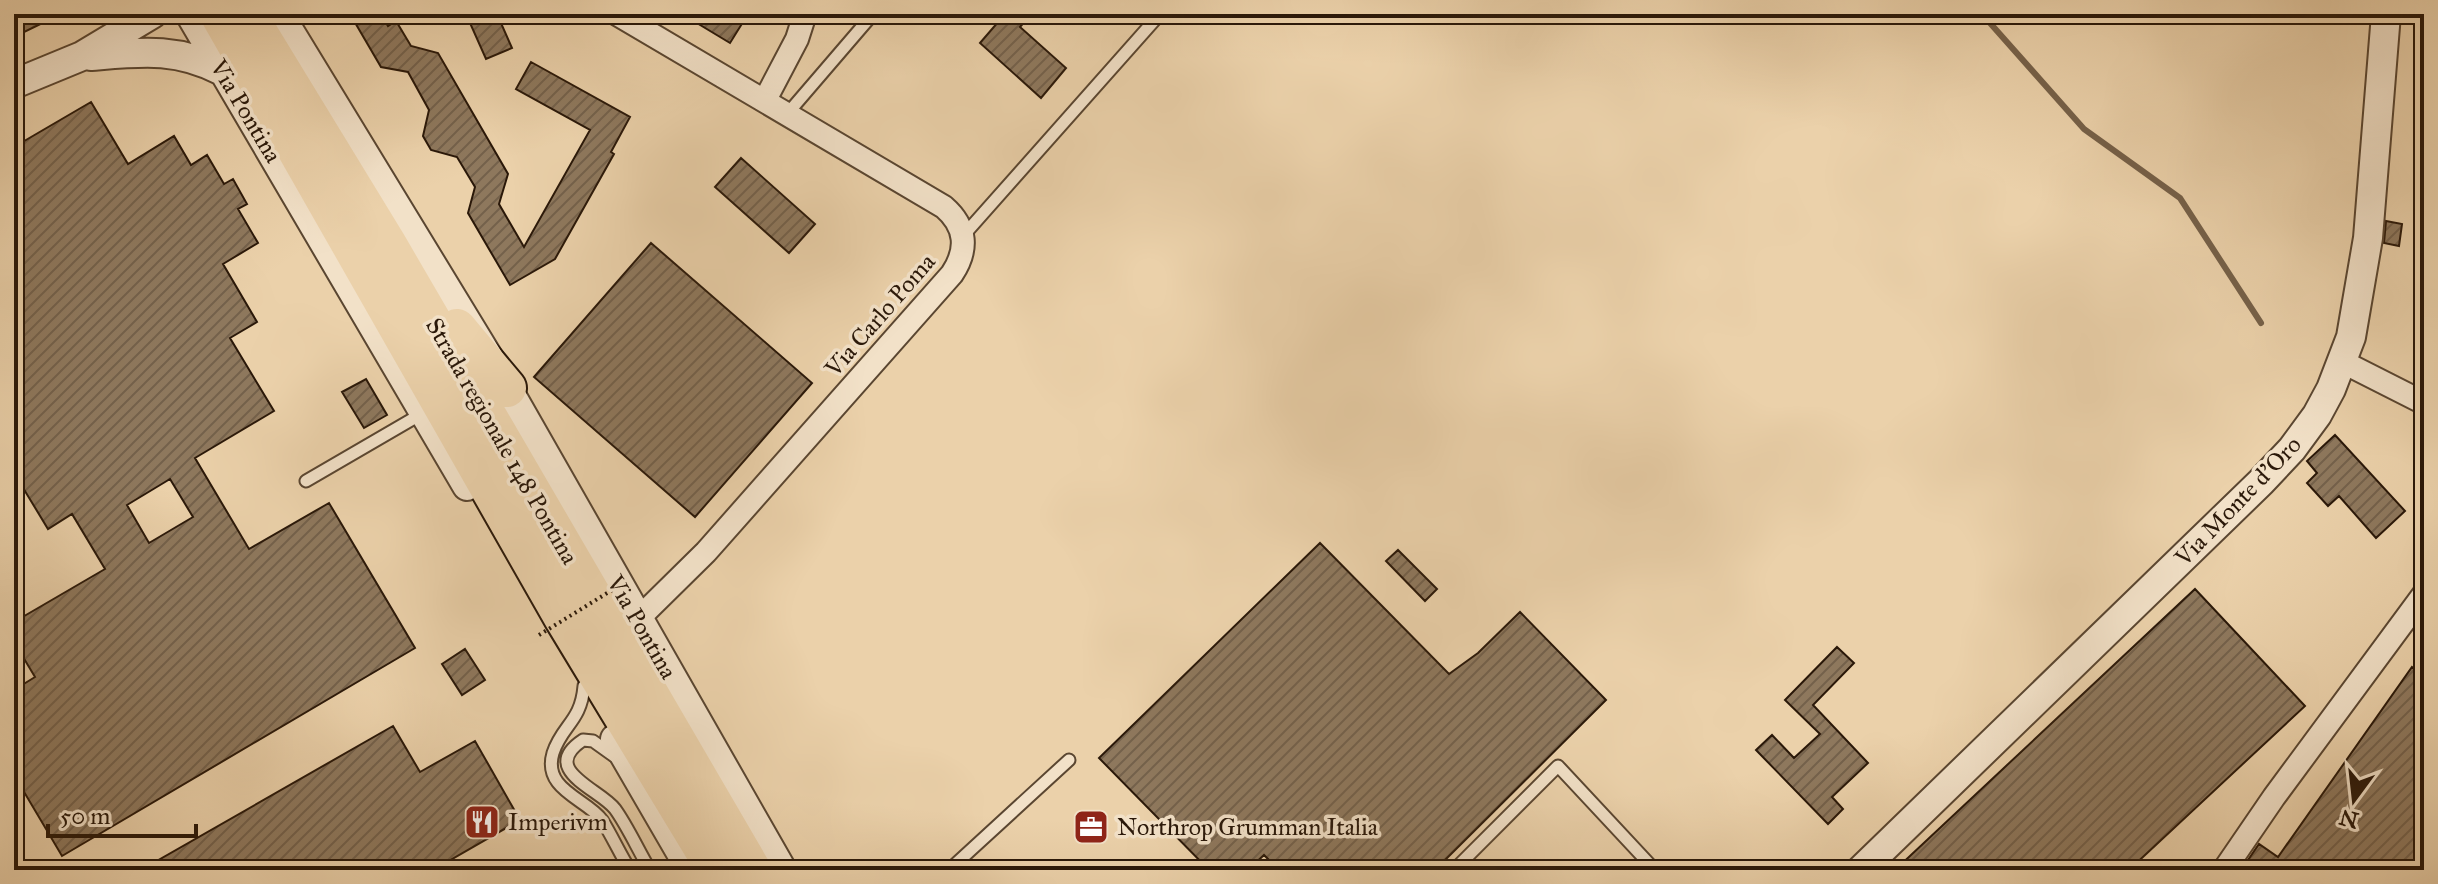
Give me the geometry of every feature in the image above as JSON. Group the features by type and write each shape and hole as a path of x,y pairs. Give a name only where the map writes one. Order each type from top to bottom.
{"highway":[{"name":"Strada regionale 148 Pontina","path":"219,14 564,619 716,870"},
{"name":"Strada regionale 148 Pontina","path":"247,14 388,245 752,870"},
{"path":"388,245 507,388"}],"street":[{"path":"14,84 82,56 152,14"},
{"name":"Via Pontina","path":"190,14 686,860"},
{"name":"Via Pontina","path":"279,14 507,388 782,870"},
{"path":"617,14 944,207 954,217 963,236"},
{"path":"765,100 797,39 805,14"},
{"name":"Via Monte d'Oro","path":"1861,870 2278,465 2317,415 2343,362 2357,310 2364,268 2386,14"},
{"path":"82,56 169,52 198,59 222,71"},
{"name":"Via Carlo Poma","path":"637,620 706,552 952,274 961,257 963,236"},
{"path":"2343,362 2424,403"},
{"path":"2224,870 2424,594"}],"lane":[{"path":"788,113 873,14"},
{"path":"963,236 1160,14"},
{"path":"306,481 424,412"},
{"path":"584,686 582,704 561,737 551,762 556,780 571,797 600,817 630,870"},
{"path":"650,870 614,808 571,774 568,761 570,752 583,740 593,741 610,751 629,777 655,824 686,860"},
{"path":"949,870 1069,760"},
{"path":"1454,870 1558,766 1655,870"}],"path":[{"path":"539,635 630,579"}],"building":[{"path":"14,14 61,14 14,37"},
{"path":"350,14 381,14 388,26 396,21 411,46 438,53 508,174 499,204 524,247 590,130 516,89 531,62 630,117 611,152 614,154 555,259 510,285 468,213 475,187 457,157 431,150 423,136 429,110 408,72 381,67"},
{"path":"466,14 497,14 512,48 486,59"},
{"path":"682,14 748,14 730,43"},
{"path":"1005,14 1031,14 1020,27 1066,68 1041,98 980,43"},
{"path":"91,102 128,164 174,136 191,165 207,155 224,184 233,179 247,204 238,209 258,243 223,264 257,322 230,338 274,411 195,458 249,549 329,503 415,648 62,856 14,775 14,690 35,677 14,642 14,622 105,569 72,514 48,529 14,473 14,147","holes":["170,479 193,517 149,543 127,505"]},
{"path":"741,158 815,224 789,253 715,187"},
{"path":"2386,221 2402,224 2399,246 2384,243"},
{"path":"651,243 812,383 695,517 534,377"},
{"path":"366,379 387,415 364,428 342,392"},
{"path":"2335,435 2405,511 2376,538 2339,496 2328,506 2307,483 2317,473 2307,461"},
{"path":"1320,543 1449,674 1478,653 1520,612 1606,700 1435,870 1279,870 1264,855 1248,870 1209,870 1099,758"},
{"path":"1398,550 1437,589 1425,601 1386,561"},
{"path":"2195,589 2305,706 2129,870 1895,870"},
{"path":"1837,647 1854,663 1813,705 1868,763 1832,797 1843,809 1828,824 1756,750 1772,735 1794,758 1820,734 1785,700"},
{"path":"465,649 485,680 462,695 442,664"},
{"path":"2412,667 2424,676 2424,870 2261,870 2248,860 2259,844 2278,857"},
{"path":"393,726 420,772 475,741 520,820 433,870 141,870"}],"waterway":[{"path":"1982,14 2084,129 2180,198 2261,323"}],"place":[{"name":"Imperivm","path":"482,822"},
{"name":"Northrop Grumman Italia","path":"1091,827"}]}
